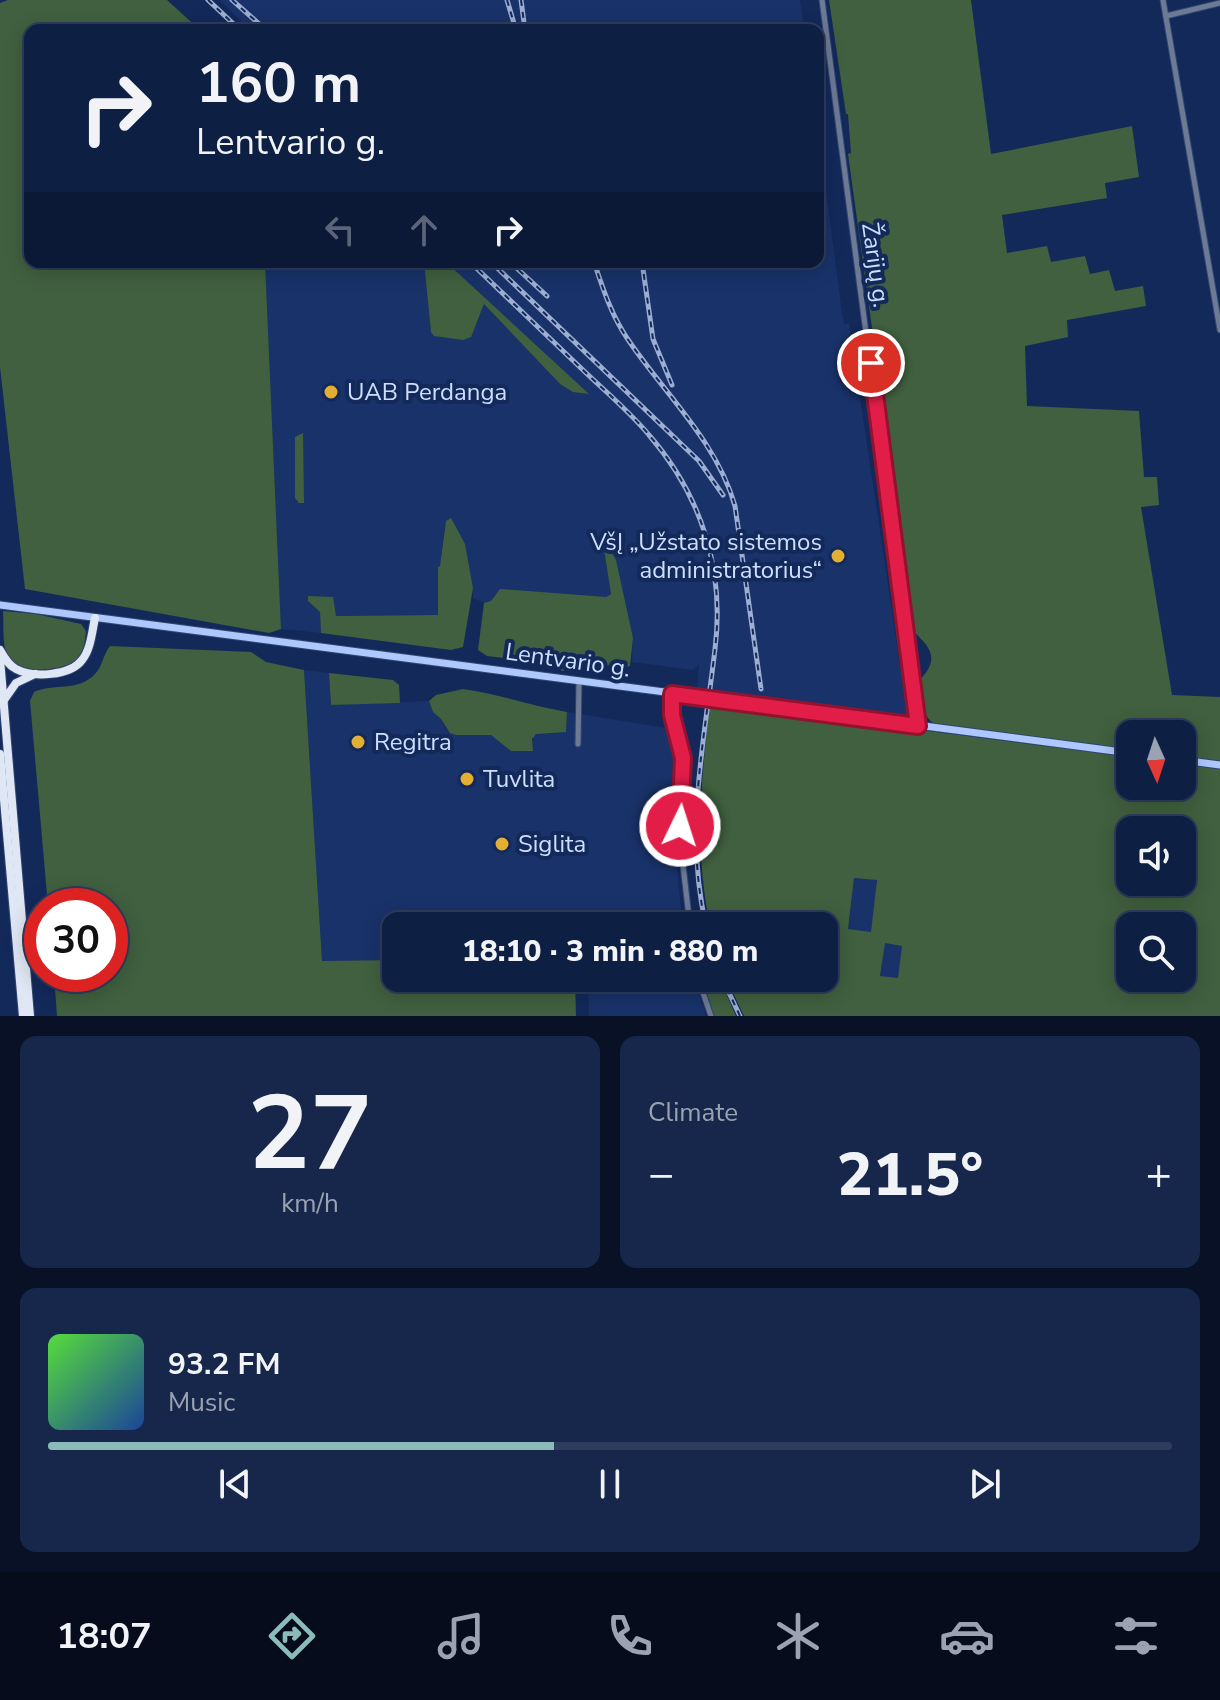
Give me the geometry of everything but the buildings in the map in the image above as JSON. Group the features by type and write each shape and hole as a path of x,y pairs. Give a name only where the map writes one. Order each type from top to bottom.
{"highway":[{"path":"0,650 14,669 35,674 67,671 87,654 95,618"},
{"path":"0,659 30,1016"},
{"path":"3,701 16,683 35,674"},
{"path":"0,754 23,1016"}],"main road":[{"name":"Lentvario g.","path":"0,605 1116,751"},
{"path":"1196,762 1220,765"}],"street":[{"name":"Žarijų g.","path":"822,0 918,726"},
{"path":"1163,0 1218,301 1220,330"},
{"path":"1166,16 1220,3"},
{"path":"578,744 579,682"},
{"path":"672,694 672,715 683,758 680,839 688,912"},
{"path":"703,992 711,1016"}],"shaded area":[{"path":"220,0 800,0 803,24 244,24"},
{"path":"824,176 842,313 844,324 849,324 908,718 697,690 699,664 693,670 632,662 633,638 603,539 611,594 606,597 484,603 473,598 473,587 446,521 438,568 438,615 336,616 308,601 320,612 321,633 281,629 265,268 425,268 431,331 477,322 484,304 560,384 587,394 452,268 824,268"},
{"path":"304,670 329,673 331,705 429,701 446,728 456,735 491,735 511,751 532,751 533,736 540,732 566,732 567,712 672,729 671,811 682,912 382,912 382,960 322,961"},
{"path":"854,877 877,880 872,932 848,930"},
{"path":"884,943 902,946 898,979 880,976"},
{"path":"588,992 698,992 706,1016 589,1016"}],"green space":[{"path":"8,0 167,0 193,24 24,24 24,268 265,268 281,629 269,633 25,589 0,367 0,3"},
{"path":"829,0 971,0 991,154 1132,126 1139,177 1105,183 1107,198 1002,215 1007,253 1047,246 1051,262 1085,256 1090,274 1109,270 1115,291 1143,286 1146,306 1067,320 1068,337 1025,346 1027,406 1139,411 1144,477 1157,477 1159,505 1141,507 1172,695 1220,697 1220,761 1196,758 1196,720 1116,720 1116,747 933,723 926,714 920,680 930,666 931,654 914,632 848,154 851,153"},
{"path":"425,268 452,268 589,394 573,392 560,384 484,304 471,337 463,340 434,336 431,332"},
{"path":"303,433 304,503 299,503 295,498 295,437"},
{"path":"451,518 465,544 473,588 463,647 451,650 321,633 320,612 308,601 308,596 333,597 336,616 438,615 438,567 446,521"},
{"path":"602,536 616,560 633,638 630,666 616,668 597,658 584,658 563,671 528,661 487,656 478,650 484,603 491,601 500,589 606,597 611,594"},
{"path":"3,611 36,614 81,624 86,631 81,654 69,664 50,669 19,666 5,650"},
{"path":"110,646 251,652 266,662 304,670 322,961 382,960 382,992 575,992 576,1016 57,1016 55,992 128,992 128,888 46,888 30,701 34,692 41,689 89,680 98,671"},
{"path":"329,673 393,680 399,685 400,703 331,705"},
{"path":"463,689 567,712 566,732 536,734 532,739 533,751 511,751 491,735 450,733 433,712 429,701 436,695"},
{"path":"710,703 1116,755 1116,800 1196,800 1196,766 1220,769 1220,1016 744,1016 733,992 838,992 838,912 708,912 702,869 702,787","holes":["854,878 877,880 871,932 848,929","885,943 902,946 898,978 880,976"]},
{"path":"706,992 725,992 736,1016 714,1016"}],"railway":[{"path":"208,0 234,24"},
{"path":"232,0 259,24"},
{"path":"507,0 514,24"},
{"path":"521,0 524,24"},
{"path":"476,268 649,435 683,482 705,534 716,590 717,619 696,821 704,912"},
{"path":"497,268 699,461 723,495"},
{"path":"517,268 547,296"},
{"path":"596,268 608,303 623,332 689,419 727,483 735,506 761,689"},
{"path":"643,268 653,339 672,385"},
{"path":"729,992 740,1016"}],"place":[{"name":"UAB Perdanga","path":"331,392"},
{"name":"VšĮ „Užstato sistemos administratorius“","path":"838,556"},
{"name":"Regitra","path":"358,742"},
{"name":"Tuvlita","path":"467,779"},
{"name":"Siglita","path":"502,844"}],"route":[{"path":"680,826 683,758 681,740 672,715 672,694 918,726 871,363"}]}
